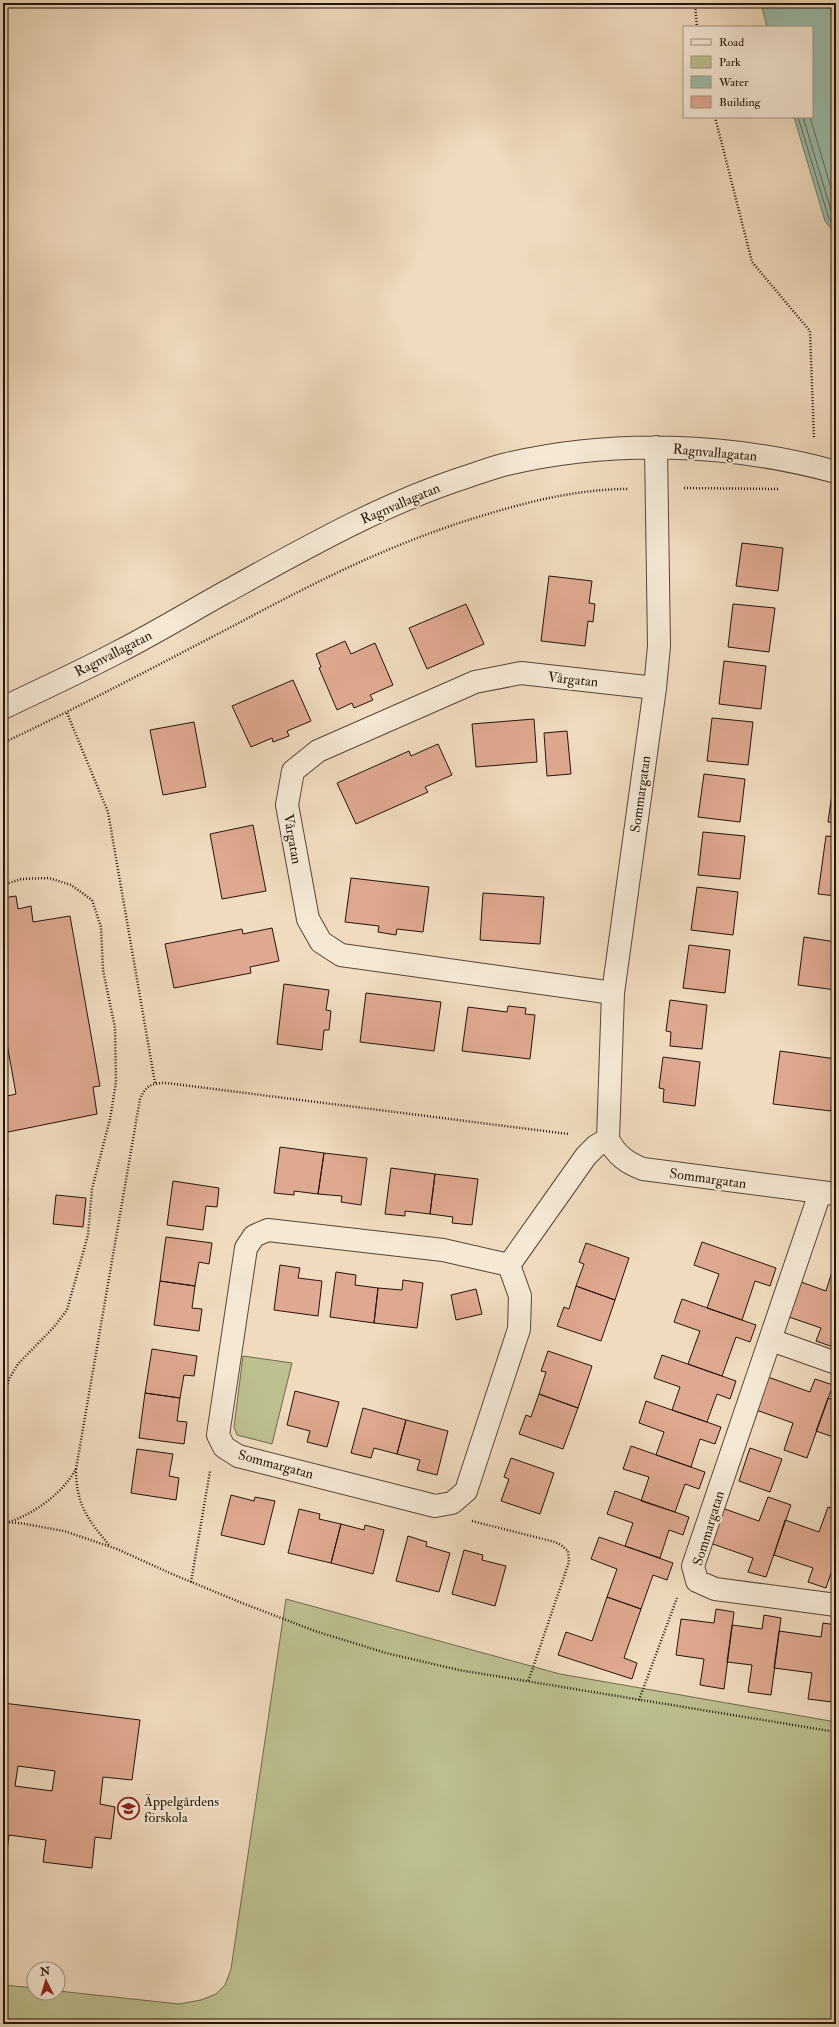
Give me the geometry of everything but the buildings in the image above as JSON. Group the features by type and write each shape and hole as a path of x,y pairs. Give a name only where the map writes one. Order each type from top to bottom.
{"street":[{"name":"Ragnvallagatan","path":"3,708 120,651 379,510 439,486 506,464 576,451 656,447 714,451 774,458 815,466 836,472"},
{"name":"Sommargatan","path":"656,447 659,646 655,688 613,993 608,1139 614,1151 622,1158 630,1164 643,1169 828,1194 770,1340 693,1566 697,1581 715,1589 836,1605"},
{"name":"Vårgatan","path":"613,993 341,955 321,942 308,919 286,805 293,771 318,751 476,682 521,673 655,688"},
{"path":"452,1503 466,1491 519,1329 520,1296 509,1265 586,1156 596,1146 608,1139"},
{"name":"Sommargatan","path":"452,1503 435,1506 238,1456 224,1447 218,1435 246,1248 254,1236 268,1230 443,1250 509,1265"},
{"path":"770,1340 836,1363"}],"path":[{"path":"695,3 697,26"},
{"path":"715,118 752,262 810,331 815,466"},
{"path":"3,744 67,713 329,575 440,528 546,498 587,491 657,488 783,489"},
{"path":"67,713 105,800 108,812 155,1083"},
{"path":"3,885 21,879 49,878 71,886 92,900 101,926 103,970 115,1028 116,1082 110,1119 92,1189 88,1235 67,1310 54,1328 18,1364 9,1379 3,1398"},
{"path":"191,1582 211,1467 224,1447"},
{"path":"76,1469 79,1499 88,1518 110,1546"},
{"path":"452,1503 468,1520 555,1542 568,1551 569,1562 528,1682"},
{"path":"3,1522 20,1523 64,1531 110,1546 191,1582 315,1631 386,1653 459,1670 836,1732"},
{"path":"639,1700 676,1599 697,1581"},
{"path":"830,2024 836,2012"}],"green space":[{"path":"243,1356 292,1363 272,1444 237,1435 234,1427"},
{"path":"286,1599 560,1674 836,1722 836,2024 3,2024 3,1985 26,1987 26,2001 66,2001 66,1992 179,2004 201,2000 216,1994 225,1985 231,1969"}],"water":[{"path":"761,3 836,3 836,235 825,221 794,118 813,118 813,26 767,26"}],"place":[{"name":"Äppelgårdens förskola","path":"129,1809"}]}
